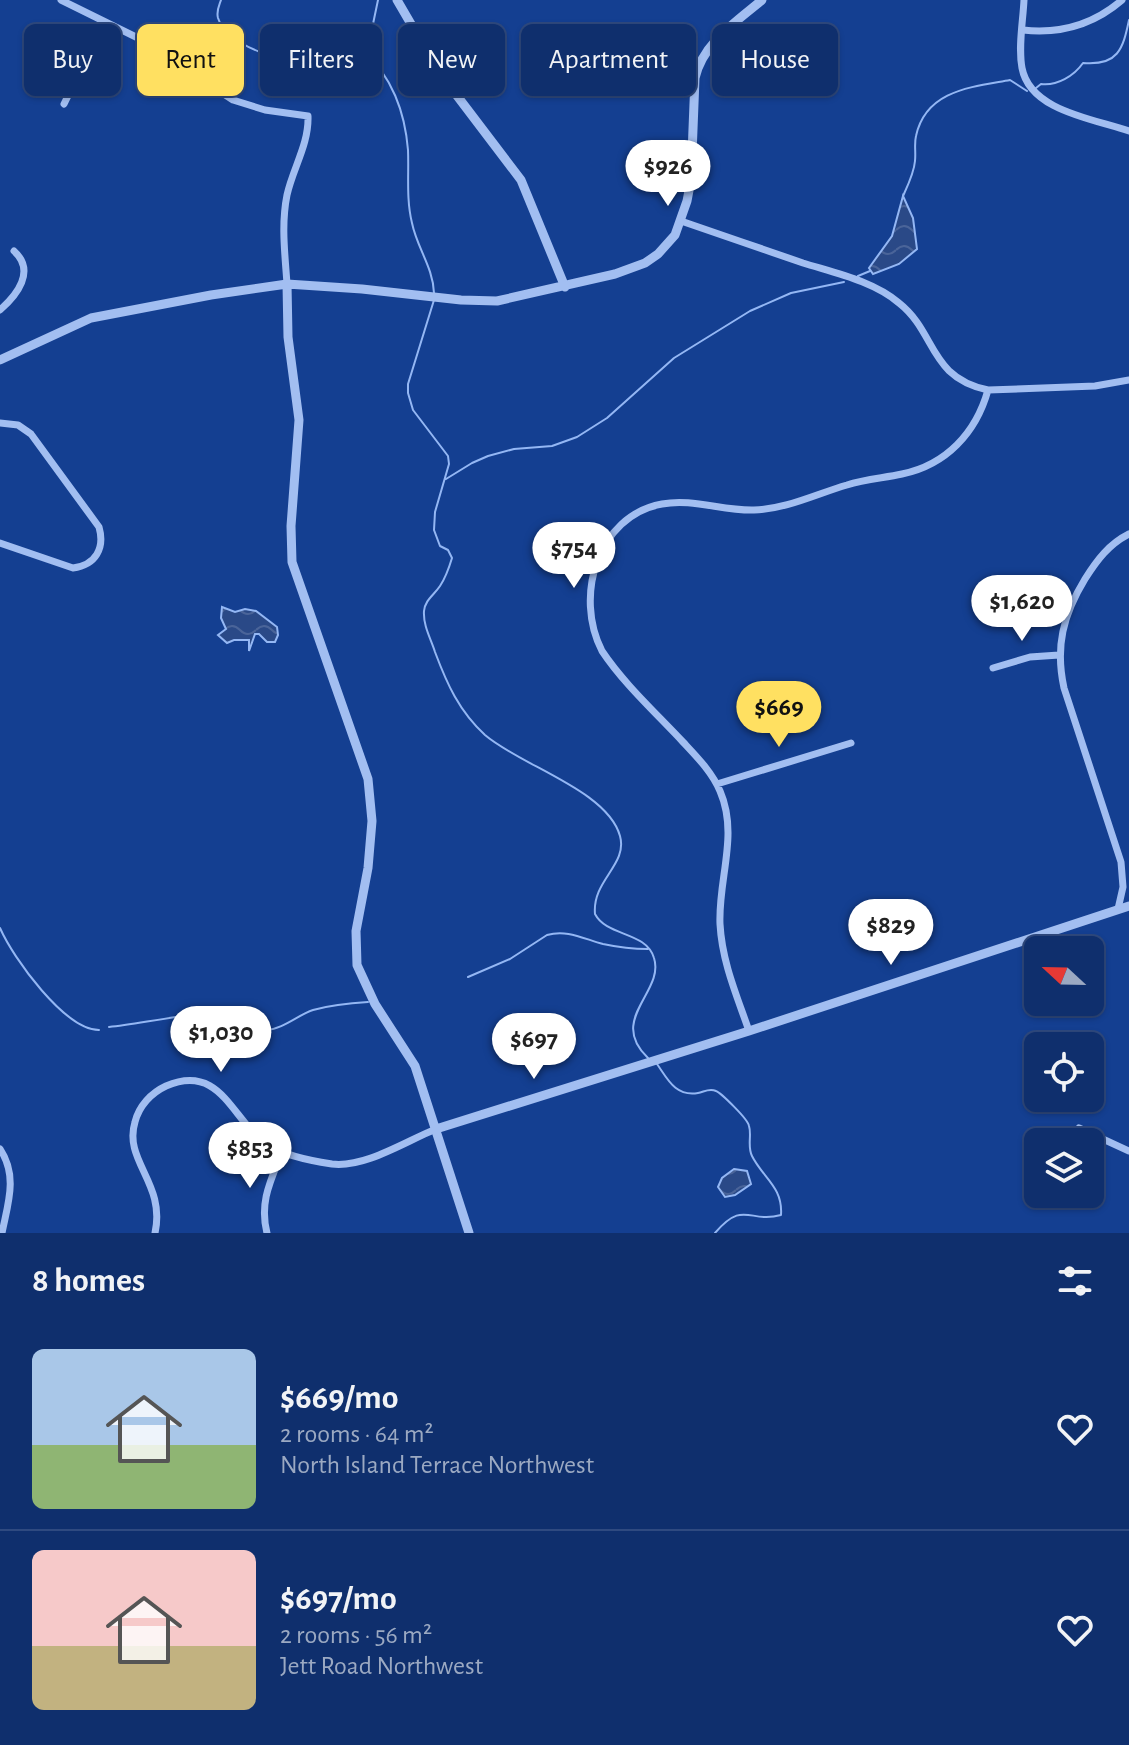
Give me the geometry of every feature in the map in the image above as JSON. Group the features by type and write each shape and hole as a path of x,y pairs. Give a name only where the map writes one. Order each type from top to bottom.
{"street":[{"path":"61,0 140,39 233,100 265,110 308,116 306,140 285,208 284,233 288,337 299,420 291,526 292,562 368,779 371,798 370,849 356,931 357,965 373,1002 415,1066 469,1233"},
{"path":"397,0 439,72 521,180 565,287"},
{"path":"0,360 91,318 211,295 287,284 497,301 565,287 645,263 667,245 681,221 691,180 698,65 716,40 762,0"},
{"path":"1024,0 1022,68 1027,83 1038,97 1054,107 1129,131"},
{"path":"1023,30 1070,28 1100,17 1122,0"},
{"path":"64,104 104,22"},
{"path":"681,221 842,275 889,295 907,309 945,367 964,382 988,390 1095,386 1129,380"},
{"path":"0,310 22,286 23,267 14,251"},
{"path":"749,1031 728,971 722,941 721,906 729,830 726,806 717,784 703,763 609,661 596,639 589,616 589,592 596,564 609,539 633,516 661,504 769,509 850,484 921,469 946,455 965,437 980,414 988,390"},
{"path":"0,423 18,425 31,434 99,527 102,544 93,560 73,568 0,543"},
{"path":"1118,909 1123,887 1121,862 1064,688 1059,655 1063,624 1073,599 1102,555 1129,534"},
{"path":"993,668 1018,660 1059,655"},
{"path":"717,784 851,743"},
{"path":"155,1233 155,1194 137,1157 133,1130 140,1109 161,1089 184,1081 208,1085 227,1098 255,1135 282,1152 329,1164 351,1164 436,1129 749,1031 1129,906"},
{"path":"1104,1140 1129,1151"},
{"path":"0,1149 9,1165 11,1180 2,1233"},
{"path":"267,1233 263,1219 265,1194 282,1152"}],"water":[{"path":"903,196 913,218 917,249 899,264 873,274 869,268 892,236"},
{"path":"222,607 235,612 245,609 256,611 277,627 275,642 267,642 255,634 249,651 249,640 227,643 218,635 226,629 221,618"},
{"path":"734,1169 747,1171 751,1184 735,1195 725,1197 718,1187 722,1178"}],"waterway":[{"path":"221,0 217,15 224,28 259,52 303,63 363,52 382,72 404,122 410,214 434,293"},
{"path":"373,24 378,0"},
{"path":"1036,88 1065,79 1083,63 1104,62 1117,54 1129,20"},
{"path":"903,196 914,165 916,136 921,121 940,100 952,93 1010,80 1027,91"},
{"path":"858,276 870,271"},
{"path":"446,479 488,456 514,449 552,446 577,437 607,418 674,358 750,311 791,293 844,282"},
{"path":"434,300 408,384 408,393 413,410 448,456 449,464 435,512 434,530 440,546 448,550 452,558 442,583 425,607 426,627 449,686 476,726 501,746 581,792 612,820 621,846 619,856 599,892 595,914 608,927 643,943 654,958 652,982 635,1018 633,1031 637,1044 648,1058"},
{"path":"0,928 16,957 56,1006 86,1027 99,1030"},
{"path":"468,977 510,959 554,933 614,946 648,949"},
{"path":"109,1027 214,1015 254,1029 267,1030 313,1010 368,1002"},
{"path":"657,1064 668,1080 683,1092 716,1091 739,1112 749,1126 752,1156 779,1197 781,1215 740,1215 733,1217 715,1233"}]}
